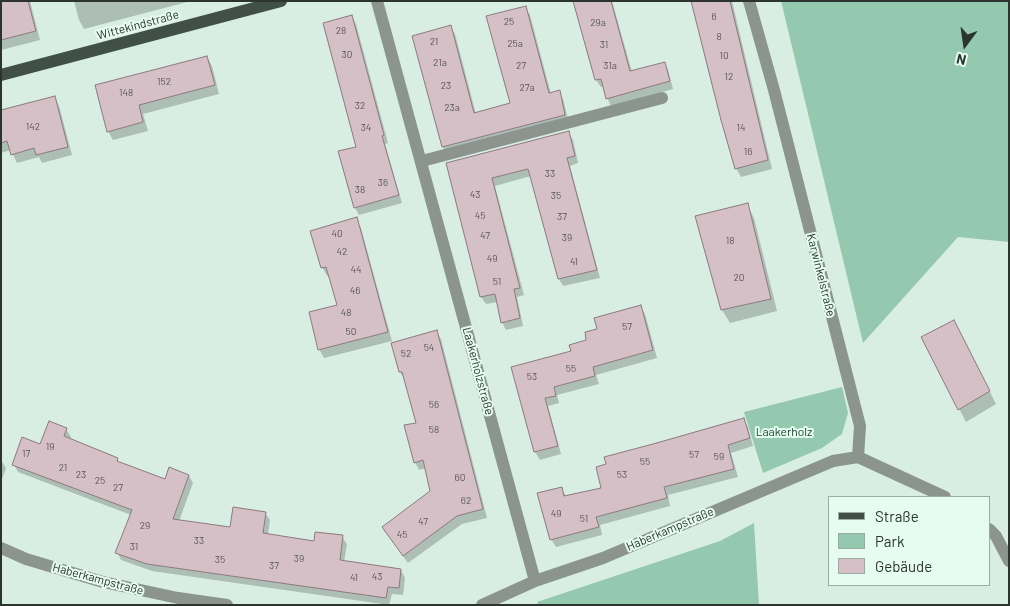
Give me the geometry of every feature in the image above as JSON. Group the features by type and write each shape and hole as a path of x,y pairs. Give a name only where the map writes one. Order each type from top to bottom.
{"main road":[{"name":"Wittekindstraße","path":"1,75 282,1"}],"street":[{"name":"Laakerholzstraße","path":"377,1 535,581"},
{"name":"Karwinkelstraße","path":"749,1 779,109 860,426 858,458"},
{"path":"422,161 662,98"},
{"path":"858,458 943,496"},
{"name":"Haberkampstraße","path":"482,605 535,581 603,558 833,461 858,458"},
{"path":"990,530 996,536 1009,561"},
{"name":"Haberkampstraße","path":"1,548 26,559 103,582 178,598 227,605"}],"green space":[{"path":"781,1 1009,1 1009,242 958,237 863,343"},
{"name":"Laakerholz","path":"842,387 848,413 842,434 822,448 763,473 744,412"},
{"path":"754,523 759,605 539,605 537,602 720,541"}],"building":[{"path":"1,1 28,1 36,31 1,40"},
{"path":"573,1 611,1 630,71 665,62 670,81 606,99 601,79 595,80"},
{"path":"691,1 730,1 768,160 735,169"},
{"path":"526,6 549,93 560,90 565,115 442,147 412,36 451,25 474,113 510,103 486,16"},
{"path":"352,15 384,135 382,136 399,195 354,208 338,151 356,147 323,23"},
{"path":"207,56 215,85 139,105 143,122 107,132 95,85"},
{"path":"55,96 68,147 36,155 34,148 11,155 7,141 1,143 1,110"},
{"path":"569,131 575,156 567,158 597,270 558,279 528,169 492,178 520,288 514,289 520,318 501,323 495,294 480,297 446,163"},
{"path":"748,203 771,299 721,310 695,216"},
{"path":"357,217 388,332 318,350 309,312 337,305 326,267 321,268 310,231"},
{"path":"641,305 653,350 593,367 595,376 554,387 556,396 545,398 558,446 534,452 511,367 571,351 569,345 586,340 585,332 597,329 594,318"},
{"path":"954,320 990,391 958,410 921,337"},
{"path":"437,330 483,509 457,516 403,556 382,527 430,491 423,460 414,463 404,425 416,423 402,372 399,372 391,343"},
{"path":"744,418 750,438 728,445 734,469 664,487 667,498 596,517 599,527 550,540 537,493 562,487 564,496 601,488 596,467 606,464 604,457"},
{"path":"49,421 67,428 64,436 118,458 117,461 165,479 169,467 189,475 173,519 230,527 233,507 266,512 263,533 314,541 315,532 343,535 340,560 401,569 399,588 388,587 386,598 147,564 115,553 132,510 12,465 22,437 40,444"}]}
